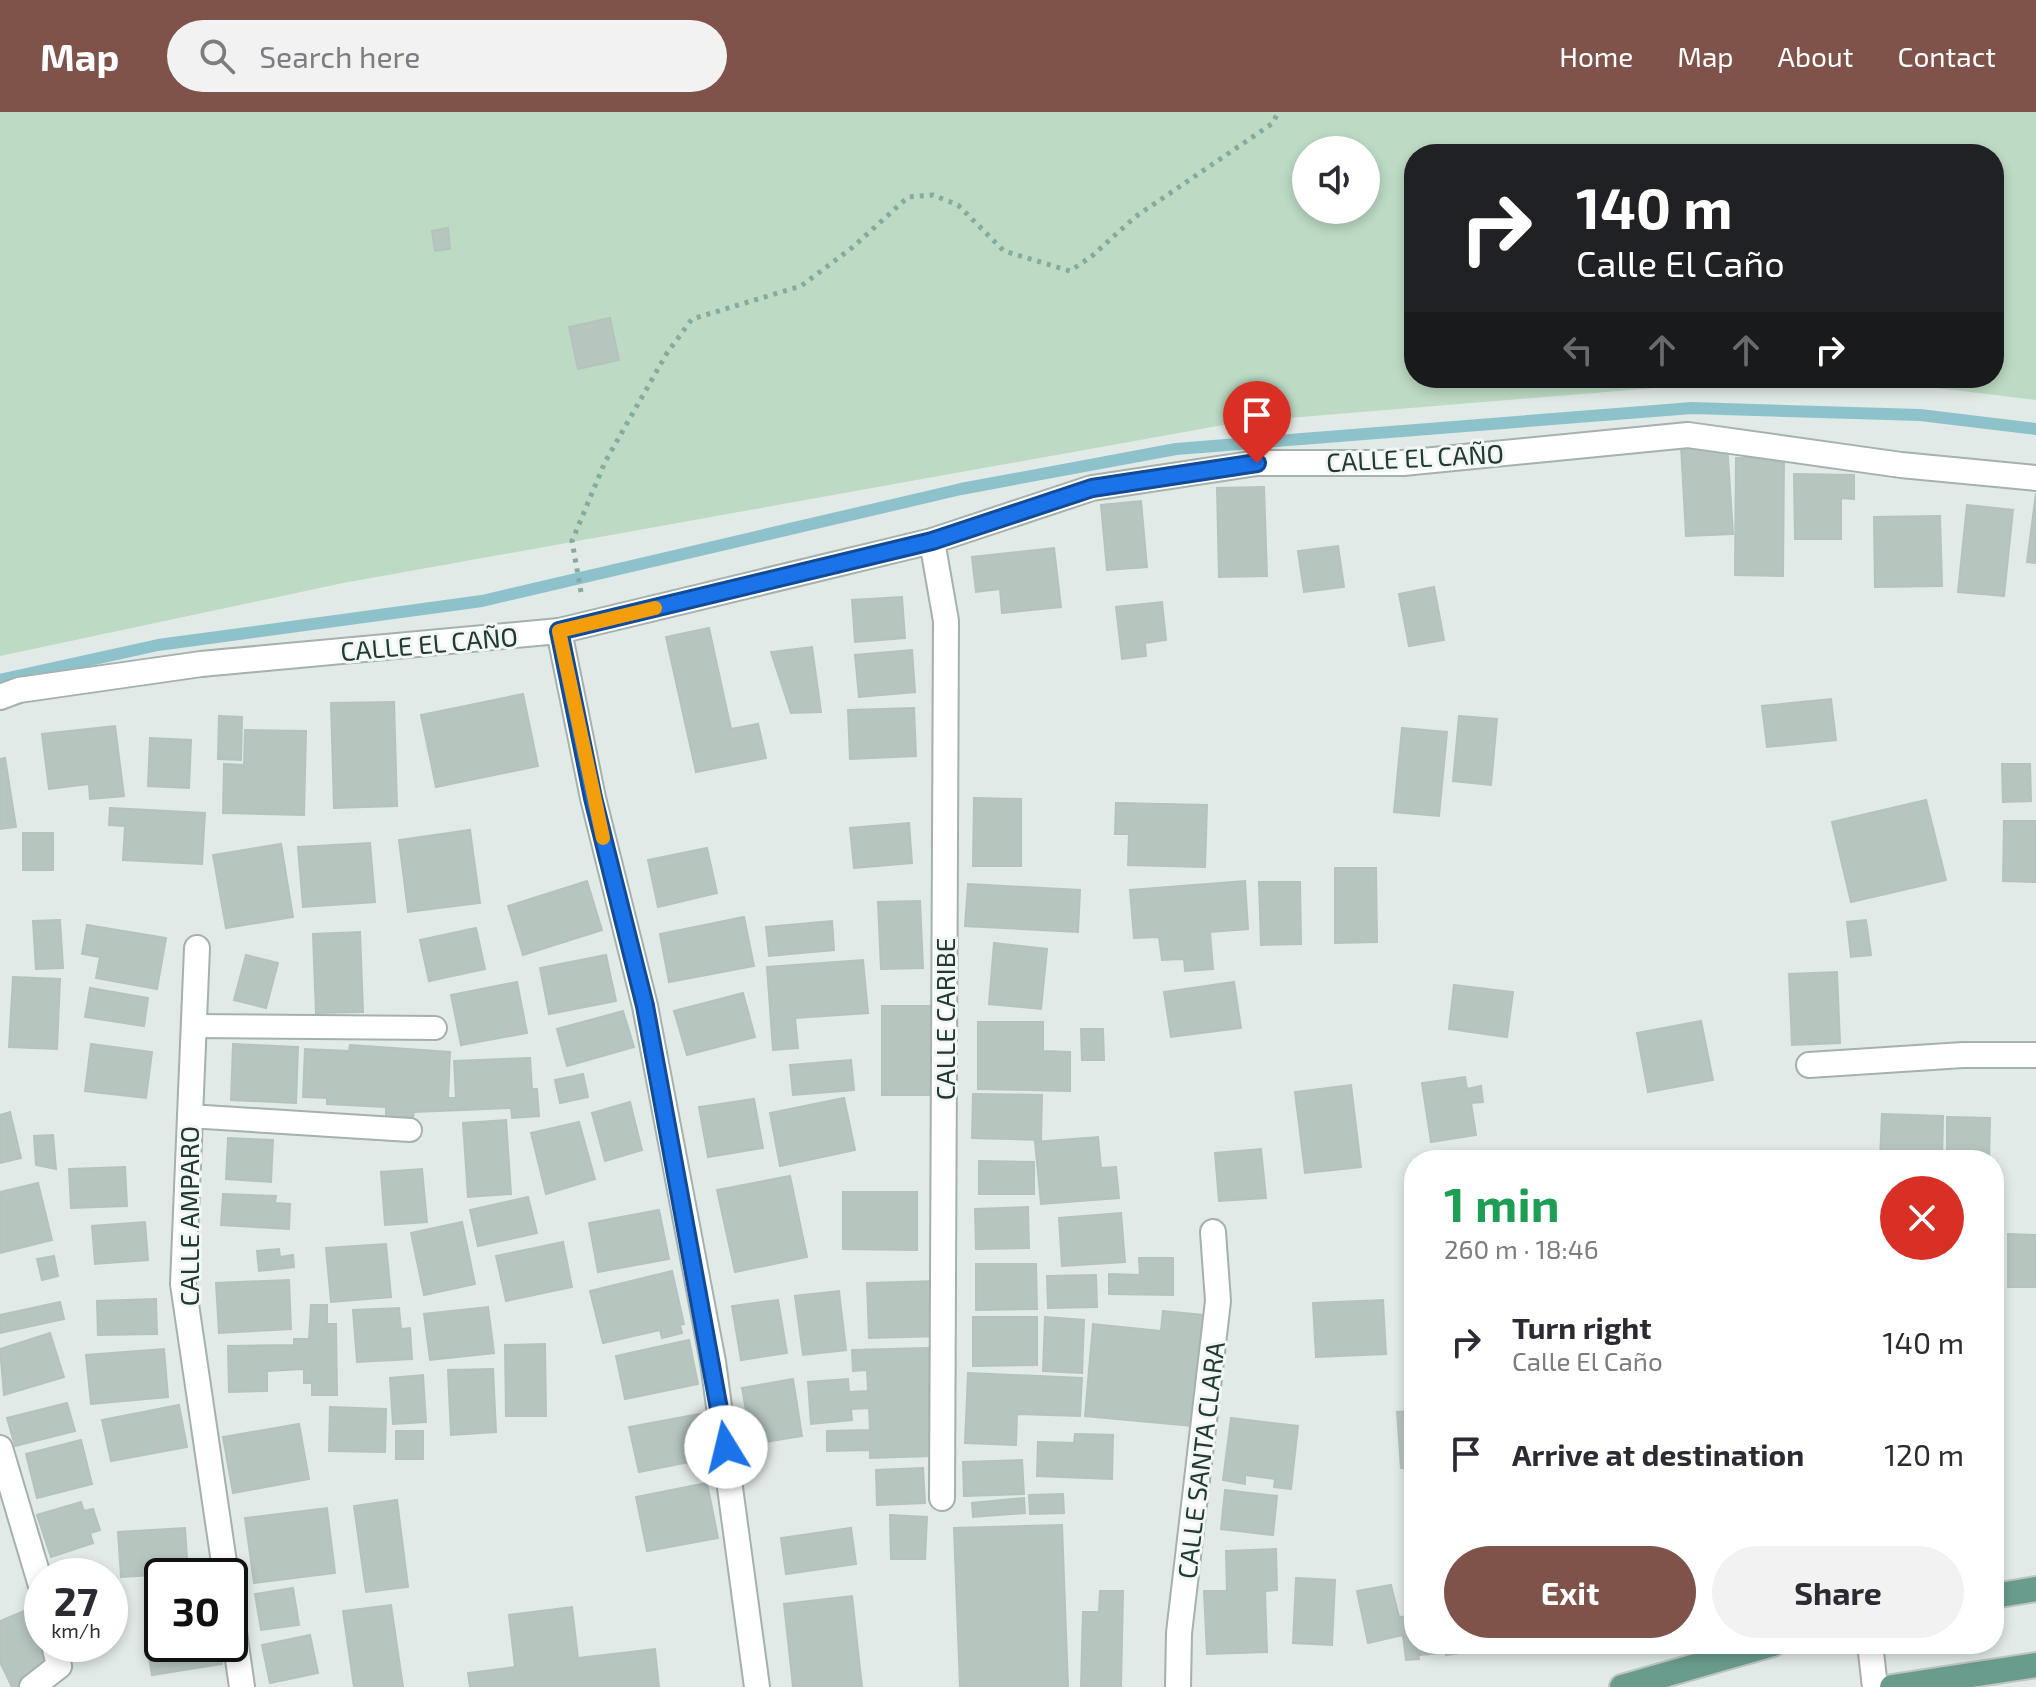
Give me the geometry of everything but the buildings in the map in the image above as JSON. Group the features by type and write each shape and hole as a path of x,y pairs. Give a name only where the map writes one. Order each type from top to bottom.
{"main road":[{"path":"2004,1594 2036,1589"},
{"path":"1622,1687 1738,1654"},
{"path":"1892,1687 2036,1665"}],"street":[{"name":"CALLE EL CAÑO","path":"0,697 19,690 201,664 559,631 932,541 1092,488 1257,463 1403,463 1688,435 1901,465 2036,478"},
{"name":"CALLE CARIBE","path":"932,541 946,621 942,1498"},
{"path":"559,631 593,798 645,1006 713,1362 757,1687"},
{"name":"CALLE AMPARO","path":"197,948 183,1284 223,1558"},
{"path":"1809,1065 1963,1055 2036,1055"},
{"name":"CALLE SANTA CLARA","path":"1178,1687 1179,1633 1218,1301 1213,1232"},
{"path":"0,1448 33,1558"},
{"path":"1871,1654 1875,1687"},
{"path":"32,1687 59,1666 58,1662"},
{"path":"238,1662 242,1687"}],"lane":[{"path":"193,1026 435,1028"},
{"path":"189,1116 410,1130"}],"path":[{"path":"583,604 572,541 605,462 667,353 692,319 801,286 827,269 908,197 933,195 958,205 1004,251 1070,271 1092,256 1135,217 1273,123 1278,112"}],"green space":[{"path":"0,112 2036,112 2036,400 1937,388 2004,388 2004,144 1404,144 1404,388 1654,388 1240,422 343,583 0,656"}],"waterway":[{"path":"0,680 158,645 482,601 961,489 1176,449 1692,408 1920,415 2036,429"}],"slow traffic":[{"path":"603,838 559,631 655,608"}],"route":[{"path":"726,1447 713,1362 645,1006 593,798 559,631 932,541 1092,488 1257,463"}]}
